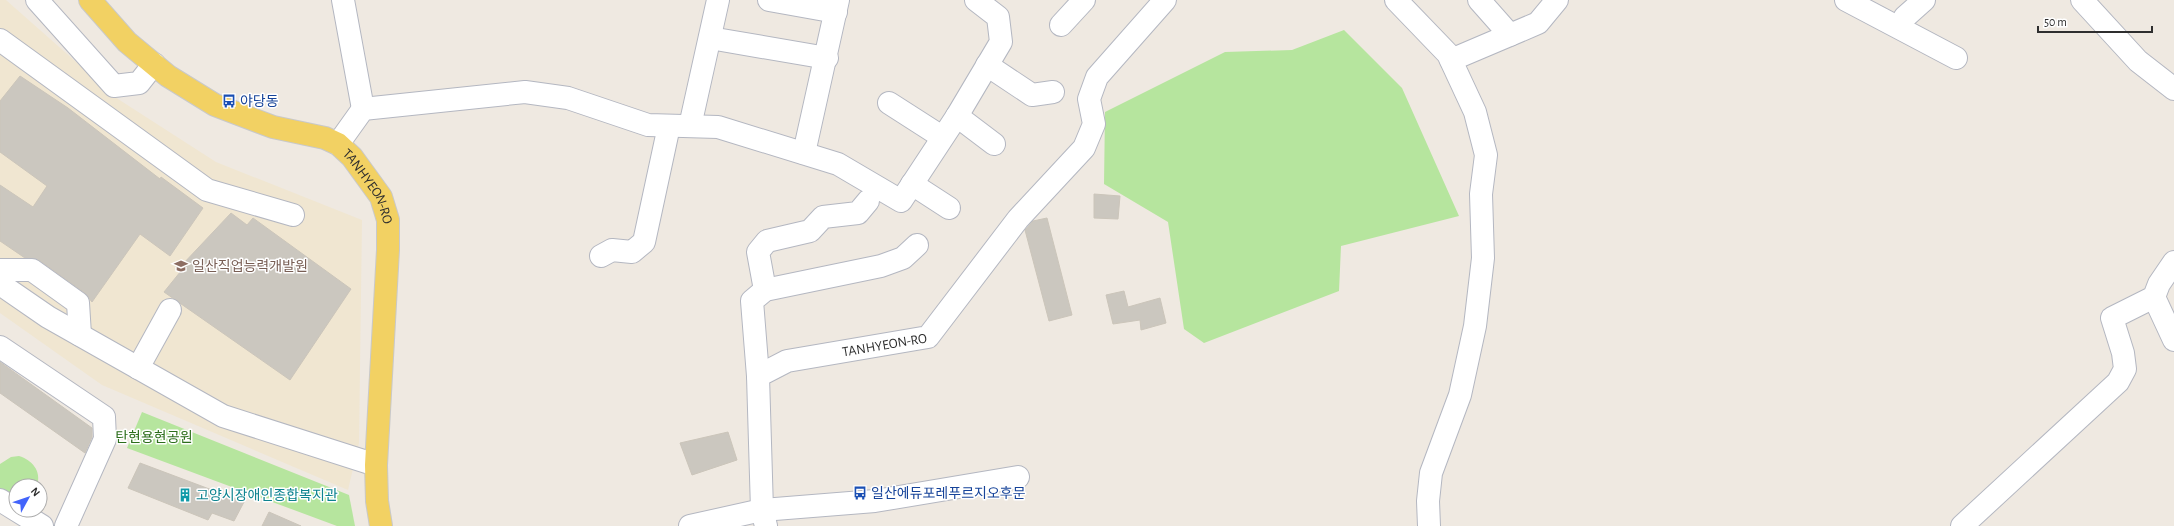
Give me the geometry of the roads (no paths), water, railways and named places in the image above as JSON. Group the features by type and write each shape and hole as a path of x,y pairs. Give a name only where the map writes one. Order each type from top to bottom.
{"main road":[{"name":"TANHYEON-RO","path":"90,0 127,42 168,76 215,104 273,127 325,138 338,144 352,158 381,197 388,220 388,250 376,465 377,501 382,526"}],"street":[{"path":"37,0 114,86 139,83 154,64"},
{"path":"338,144 363,109 343,0"},
{"path":"601,256 612,250 632,252 644,242 680,126 710,38 718,0"},
{"path":"769,0 837,6 827,58 804,153"},
{"path":"363,109 525,92 568,98 648,125 718,127 804,153 838,164 901,201 957,116 1001,42 998,17 976,0"},
{"path":"1061,25 1084,0"},
{"name":"TANHYEON-RO","path":"758,376 786,362 928,337 1018,219 1084,148 1094,124 1089,99 1097,76 1165,0"},
{"path":"1396,0 1448,54 1475,112 1486,155 1481,194 1483,258 1475,326 1460,395 1431,473 1428,501 1429,526"},
{"path":"1479,0 1510,35"},
{"path":"1451,60 1538,23 1557,0"},
{"path":"1846,0 1956,58"},
{"path":"1899,28 1905,17 1924,0"},
{"path":"2082,0 2138,61 2174,89"},
{"path":"710,38 827,58"},
{"path":"0,40 207,190 293,215"},
{"path":"987,65 1032,95 1053,92"},
{"path":"889,103 942,137"},
{"path":"957,116 994,144"},
{"path":"912,184 949,208"},
{"path":"765,290 758,252 767,241 810,231 823,217 858,214 868,201"},
{"path":"764,518 758,376 752,301 765,290 881,266 903,258 912,239"},
{"path":"1962,526 2118,382 2125,369 2123,354 2112,318 2154,296 2159,284 2174,262"},
{"path":"0,270 32,270 78,303 80,335"},
{"path":"0,284 48,317 223,416 376,465"},
{"path":"2154,296 2174,340"},
{"path":"138,368 170,310"},
{"path":"0,347 104,417 105,439 66,526"},
{"path":"690,526 764,518 1018,477"},
{"path":"0,500 42,526"}],"place":[{"name":"야당동","path":"229,101"},
{"name":"일산직업능력개발원","path":"181,266"},
{"name":"일산에듀포레푸르지오후문","path":"860,493"},
{"name":"고양시장애인종합복지관","path":"185,495"}],"park label":[{"name":"탄현용현공원","path":"154,437"}]}
